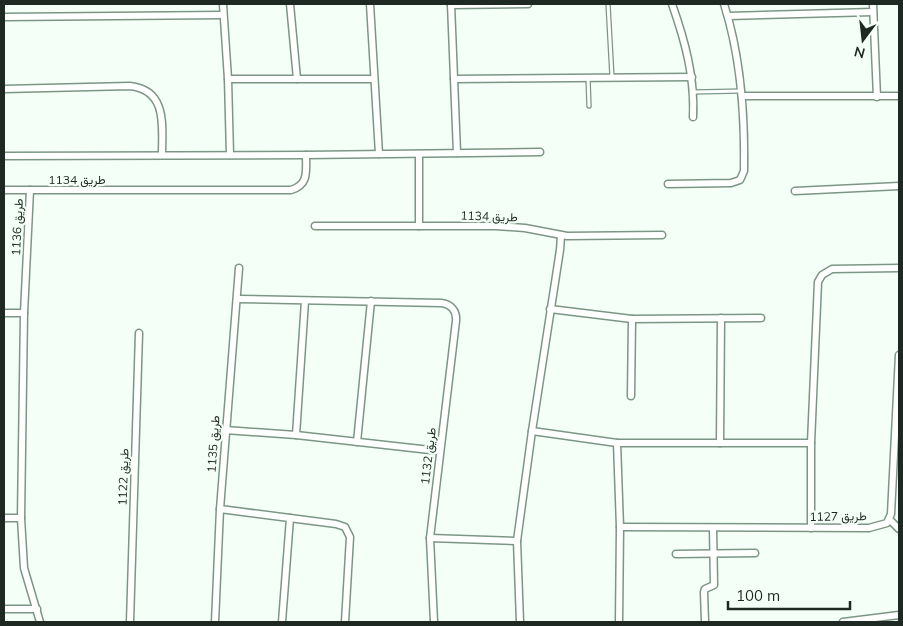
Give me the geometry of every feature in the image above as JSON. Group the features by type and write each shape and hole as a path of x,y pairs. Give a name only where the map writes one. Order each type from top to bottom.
{"street":[{"path":"223,4 228,79 230,155"},
{"path":"290,4 297,78"},
{"path":"370,4 379,154"},
{"path":"457,153 451,4 528,4"},
{"path":"672,4 681,31 692,77 694,92 693,117"},
{"path":"668,184 736,182 743,176 742,94 728,16 724,4"},
{"path":"873,4 877,97"},
{"path":"728,16 873,12"},
{"path":"4,18 223,15"},
{"path":"454,79 692,77"},
{"path":"228,79 374,79"},
{"path":"4,89 130,86 142,89 152,96 161,112 162,155"},
{"path":"742,94 899,96"},
{"path":"4,156 540,152"},
{"path":"419,154 419,226"},
{"name":"طريق 1134","path":"30,190 290,190 299,186 306,177 306,155"},
{"path":"795,191 899,186"},
{"path":"4,190 30,190"},
{"name":"طريق 1136","path":"30,190 24,313 21,518 24,568 40,622"},
{"name":"طريق 1134","path":"315,226 510,226 561,236 662,235"},
{"path":"520,622 517,541 561,236"},
{"name":"طريق 1135","path":"215,622 225,430 239,268"},
{"path":"812,528 811,443 815,318 820,278 825,272 832,269 899,268"},
{"path":"236,299 370,301 357,442"},
{"path":"296,435 305,301"},
{"name":"طريق 1132","path":"370,301 441,303 451,306 457,317 430,538 434,622"},
{"path":"550,309 632,319 761,318"},
{"path":"4,313 24,313"},
{"path":"720,443 721,318"},
{"path":"632,319 632,396"},
{"name":"طريق 1122","path":"130,622 139,333"},
{"path":"899,355 898,443 889,519 899,529"},
{"path":"225,430 296,435 439,452"},
{"path":"532,431 617,444 811,443"},
{"path":"617,444 620,527 619,622"},
{"path":"220,509 336,524 345,527 350,536 345,622"},
{"path":"4,518 21,518"},
{"path":"282,622 290,518"},
{"name":"طريق 1127","path":"620,527 869,528 887,523 889,519"},
{"path":"705,622 704,592 705,589 714,585 713,528"},
{"path":"430,538 517,541"},
{"path":"676,554 755,554"},
{"path":"4,609 37,609"},
{"path":"843,622 899,615"}],"lane":[{"path":"608,4 612,78"},
{"path":"588,78 589,106"},
{"path":"694,92 742,94"}]}
